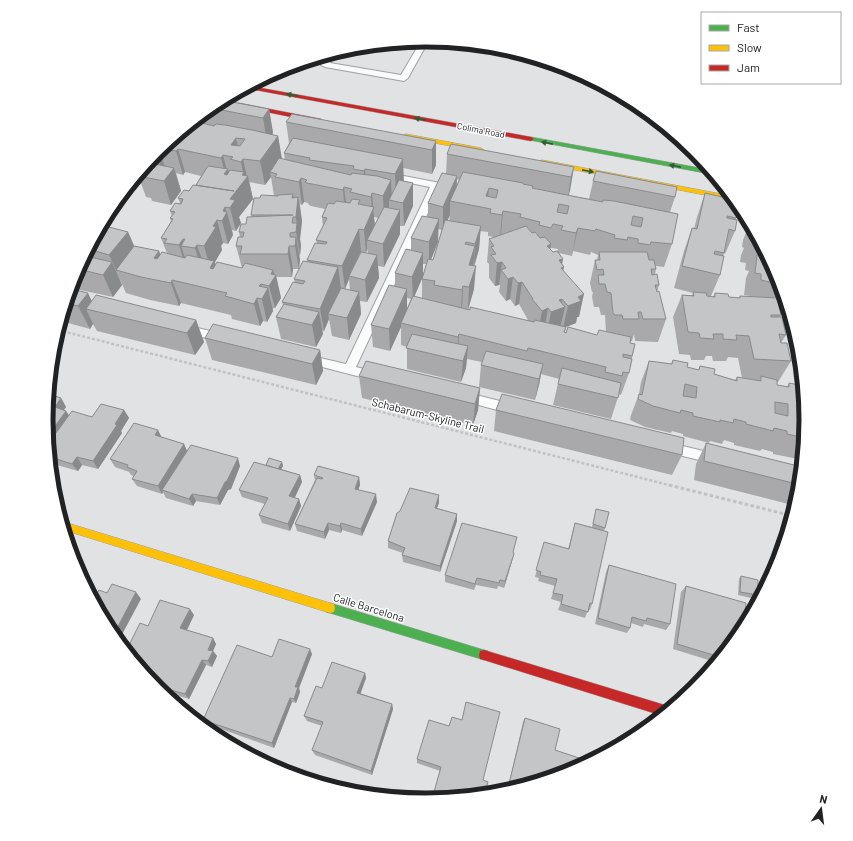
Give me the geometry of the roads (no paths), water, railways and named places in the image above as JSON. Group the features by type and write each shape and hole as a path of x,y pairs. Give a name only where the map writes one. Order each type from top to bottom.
{"main road":[{"name":"Colima Road","path":"256,89 704,171"},
{"path":"230,103 332,123"},
{"name":"Colima Road","path":"393,134 493,153"},
{"path":"532,160 726,197"},
{"name":"Calle Barcelona","path":"69,527 662,710"}],"lane":[{"path":"328,61 325,65 404,78 421,47"},
{"path":"381,174 459,190"},
{"path":"349,369 436,185"},
{"path":"174,326 235,341"},
{"path":"296,356 388,378"},
{"path":"449,393 525,412"},
{"path":"656,444 725,461"}]}
